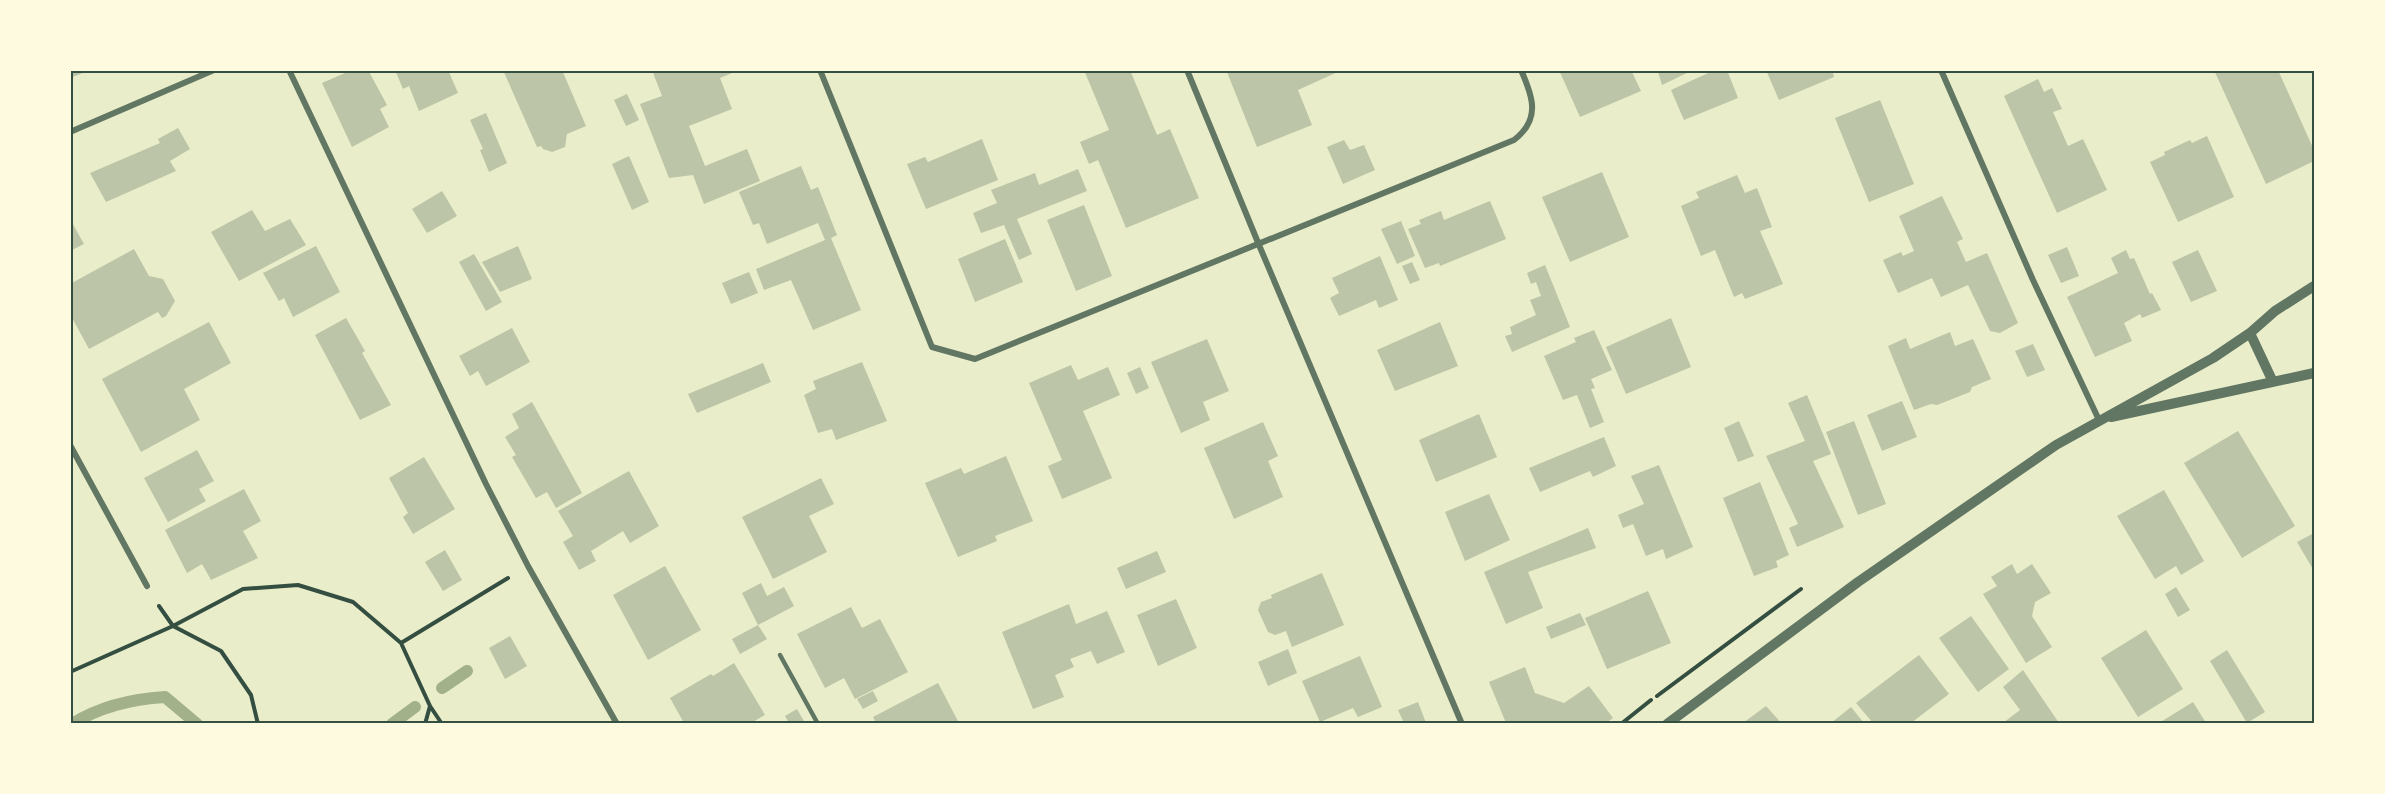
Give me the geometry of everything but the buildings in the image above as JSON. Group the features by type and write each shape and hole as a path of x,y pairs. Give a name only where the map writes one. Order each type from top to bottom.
{"street":[{"path":"70,132 214,70"},
{"path":"289,70 486,484 528,566 617,723"},
{"path":"820,70 932,347 975,359 1514,140 1525,131 1533,105 1531,92 1521,70"},
{"path":"1187,70 1258,245 1462,723"},
{"path":"1941,70 2033,280 2099,420"},
{"path":"1667,723 1858,582 2056,444 2213,358 2250,333 2275,311 2314,286"},
{"path":"2250,333 2273,382"},
{"path":"2099,420 2314,373"},
{"path":"70,445 147,586"}],"lane":[{"path":"780,655 818,723"}],"path":[{"path":"401,643 528,566"},
{"path":"70,672 173,626 243,589 298,585 353,602 401,643 430,706 442,723"},
{"path":"147,586 173,626 221,651 251,695 258,723"},
{"path":"425,723 430,706"}],"waterway":[{"path":"442,688 467,671"},
{"path":"72,724 94,712 117,704 165,697 197,724"},
{"path":"392,724 415,707"}]}
